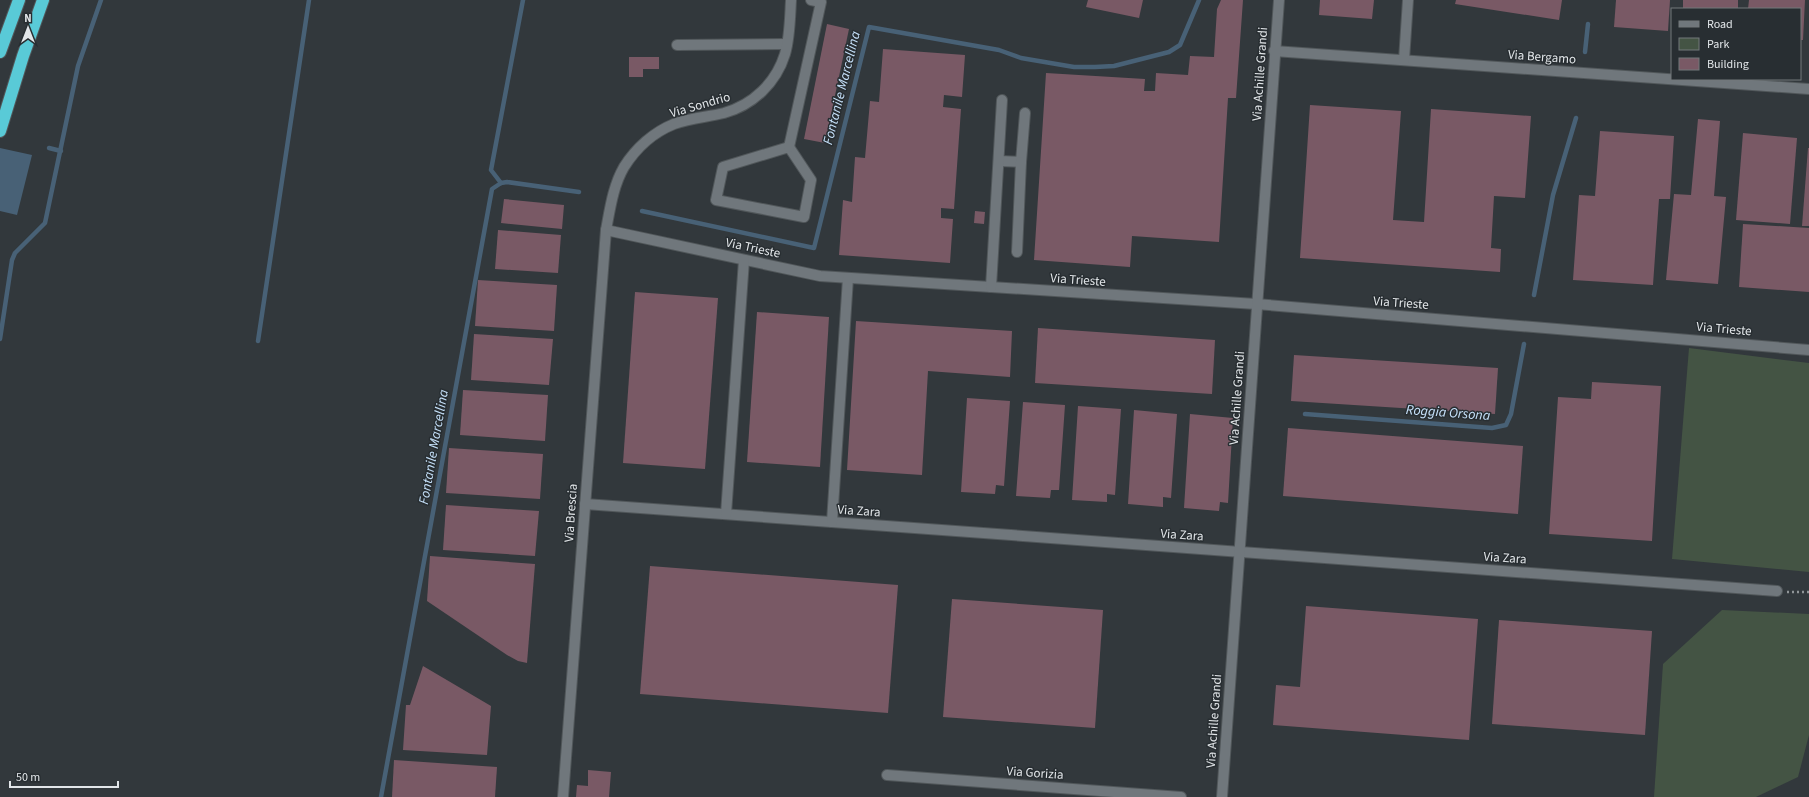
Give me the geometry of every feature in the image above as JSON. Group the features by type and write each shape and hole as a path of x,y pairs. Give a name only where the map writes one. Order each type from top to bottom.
{"highway":[{"path":"0,52 19,0"},
{"path":"0,131 23,56 44,0"}],"street":[{"name":"Via Sondrio","path":"606,230 618,179 628,161 641,146 656,134 674,124 733,110 751,101 766,88 775,76 782,62 787,44 791,0"},
{"path":"789,147 723,167 716,200 804,217 811,180 789,147 821,2 812,0"},
{"name":"Via Achille Grandi","path":"1222,797 1274,51 1279,0"},
{"path":"1404,60 1408,0"},
{"path":"677,44 787,44"},
{"name":"Via Bergamo","path":"1274,51 1671,79"},
{"name":"Via Bergamo","path":"1683,80 1809,89"},
{"path":"991,287 1002,100"},
{"path":"1017,252 1025,113"},
{"path":"999,162 1021,162"},
{"name":"Via Trieste","path":"606,230 820,276 1256,304 1809,350"},
{"name":"Via Brescia","path":"563,797 606,230"},
{"path":"726,514 744,260"},
{"path":"832,522 848,278"},
{"name":"Via Zara","path":"585,504 1777,591"},
{"name":"Via Gorizia","path":"886,775 1180,797"}],"path":[{"path":"1777,591 1809,592"}],"green space":[{"path":"1689,348 1809,363 1809,572 1672,559"},
{"path":"1722,610 1809,614 1809,735 1798,777 1756,797 1654,797 1663,664"}],"water":[{"path":"0,148 32,155 17,215 0,211"}],"building":[{"path":"1088,0 1143,0 1139,18 1086,7"},
{"path":"1221,0 1243,0 1236,98 1228,98 1219,242 1132,236 1130,267 1034,260 1046,73 1145,79 1144,91 1155,91 1156,73 1188,75 1190,56 1214,57 1217,9"},
{"path":"1320,0 1374,0 1372,19 1319,15"},
{"path":"1456,0 1562,0 1559,20 1455,4"},
{"path":"1616,0 1670,0 1668,31 1614,27"},
{"path":"1683,0 1738,0 1738,8 1683,8"},
{"path":"1749,0 1805,0 1803,40 1801,40 1801,8 1748,8"},
{"path":"827,24 849,29 825,143 804,139"},
{"path":"883,49 965,55 962,97 944,95 943,107 961,109 954,209 941,208 941,218 953,219 950,263 839,255 843,200 852,202 855,157 865,158 870,101 879,102"},
{"path":"629,57 659,57 659,69 643,69 643,77 629,77"},
{"path":"1310,105 1401,111 1393,220 1424,222 1431,109 1531,116 1525,198 1494,196 1491,248 1501,249 1500,272 1300,258"},
{"path":"1698,119 1720,121 1714,196 1726,197 1718,284 1666,280 1674,194 1691,195"},
{"path":"1600,131 1674,136 1670,199 1659,199 1653,285 1573,280 1579,195 1595,196"},
{"path":"1743,133 1797,138 1790,224 1736,220"},
{"path":"1808,148 1809,226 1802,226"},
{"path":"504,199 564,205 562,229 501,223"},
{"path":"975,211 985,212 984,224 974,223"},
{"path":"1743,224 1809,228 1809,292 1739,287"},
{"path":"498,230 561,235 558,273 495,269"},
{"path":"478,280 557,285 554,331 475,326"},
{"path":"635,292 718,298 705,469 623,463"},
{"path":"757,312 829,317 820,467 747,462"},
{"path":"856,321 1012,331 1010,377 928,371 922,475 847,470"},
{"path":"1038,328 1215,340 1212,394 1035,383"},
{"path":"474,334 553,339 549,385 471,380"},
{"path":"1294,355 1498,368 1495,414 1291,401"},
{"path":"1592,382 1661,386 1652,541 1549,534 1558,397 1591,399"},
{"path":"463,390 548,395 545,441 460,435"},
{"path":"967,398 1010,401 1004,486 996,485 995,494 961,492"},
{"path":"1023,402 1065,405 1059,490 1051,490 1050,498 1016,496"},
{"path":"1078,406 1121,409 1115,495 1107,494 1107,502 1072,500"},
{"path":"1134,410 1177,414 1171,498 1163,497 1163,507 1128,504"},
{"path":"1190,414 1233,418 1228,503 1220,502 1219,511 1184,508"},
{"path":"1288,428 1523,446 1518,514 1283,496"},
{"path":"449,448 543,454 540,499 446,493"},
{"path":"446,505 539,511 535,556 443,550"},
{"path":"430,556 535,564 527,663 518,661 507,655 427,601"},
{"path":"650,566 898,585 888,713 640,694"},
{"path":"952,599 1103,610 1095,728 943,717"},
{"path":"1306,606 1478,619 1469,740 1273,725 1276,685 1300,687"},
{"path":"1499,620 1652,631 1645,735 1492,724"},
{"path":"423,666 491,706 487,755 403,750 406,705 410,705"},
{"path":"394,760 497,767 495,797 392,797"},
{"path":"588,770 611,772 609,797 576,797 577,785 588,786"}],"waterway":[{"path":"0,339 12,260 15,253 45,223 78,66 101,0"},
{"path":"258,341 309,0"},
{"path":"501,183 491,170 523,0"},
{"name":"Fontanile Marcellina","path":"642,211 814,248 869,27 999,50 1021,58 1074,67 1114,66 1169,52 1180,45 1199,0"},
{"name":"Roggia Orsona","path":"1585,52 1588,24"},
{"name":"Roggia Orsona","path":"1534,295 1553,195 1576,118"},
{"path":"49,148 61,151"},
{"name":"Fontanile Marcellina","path":"381,797 492,189 501,183 507,182 579,192"},
{"name":"Roggia Orsona","path":"1305,414 1492,428 1506,425 1511,414 1524,344"}]}
